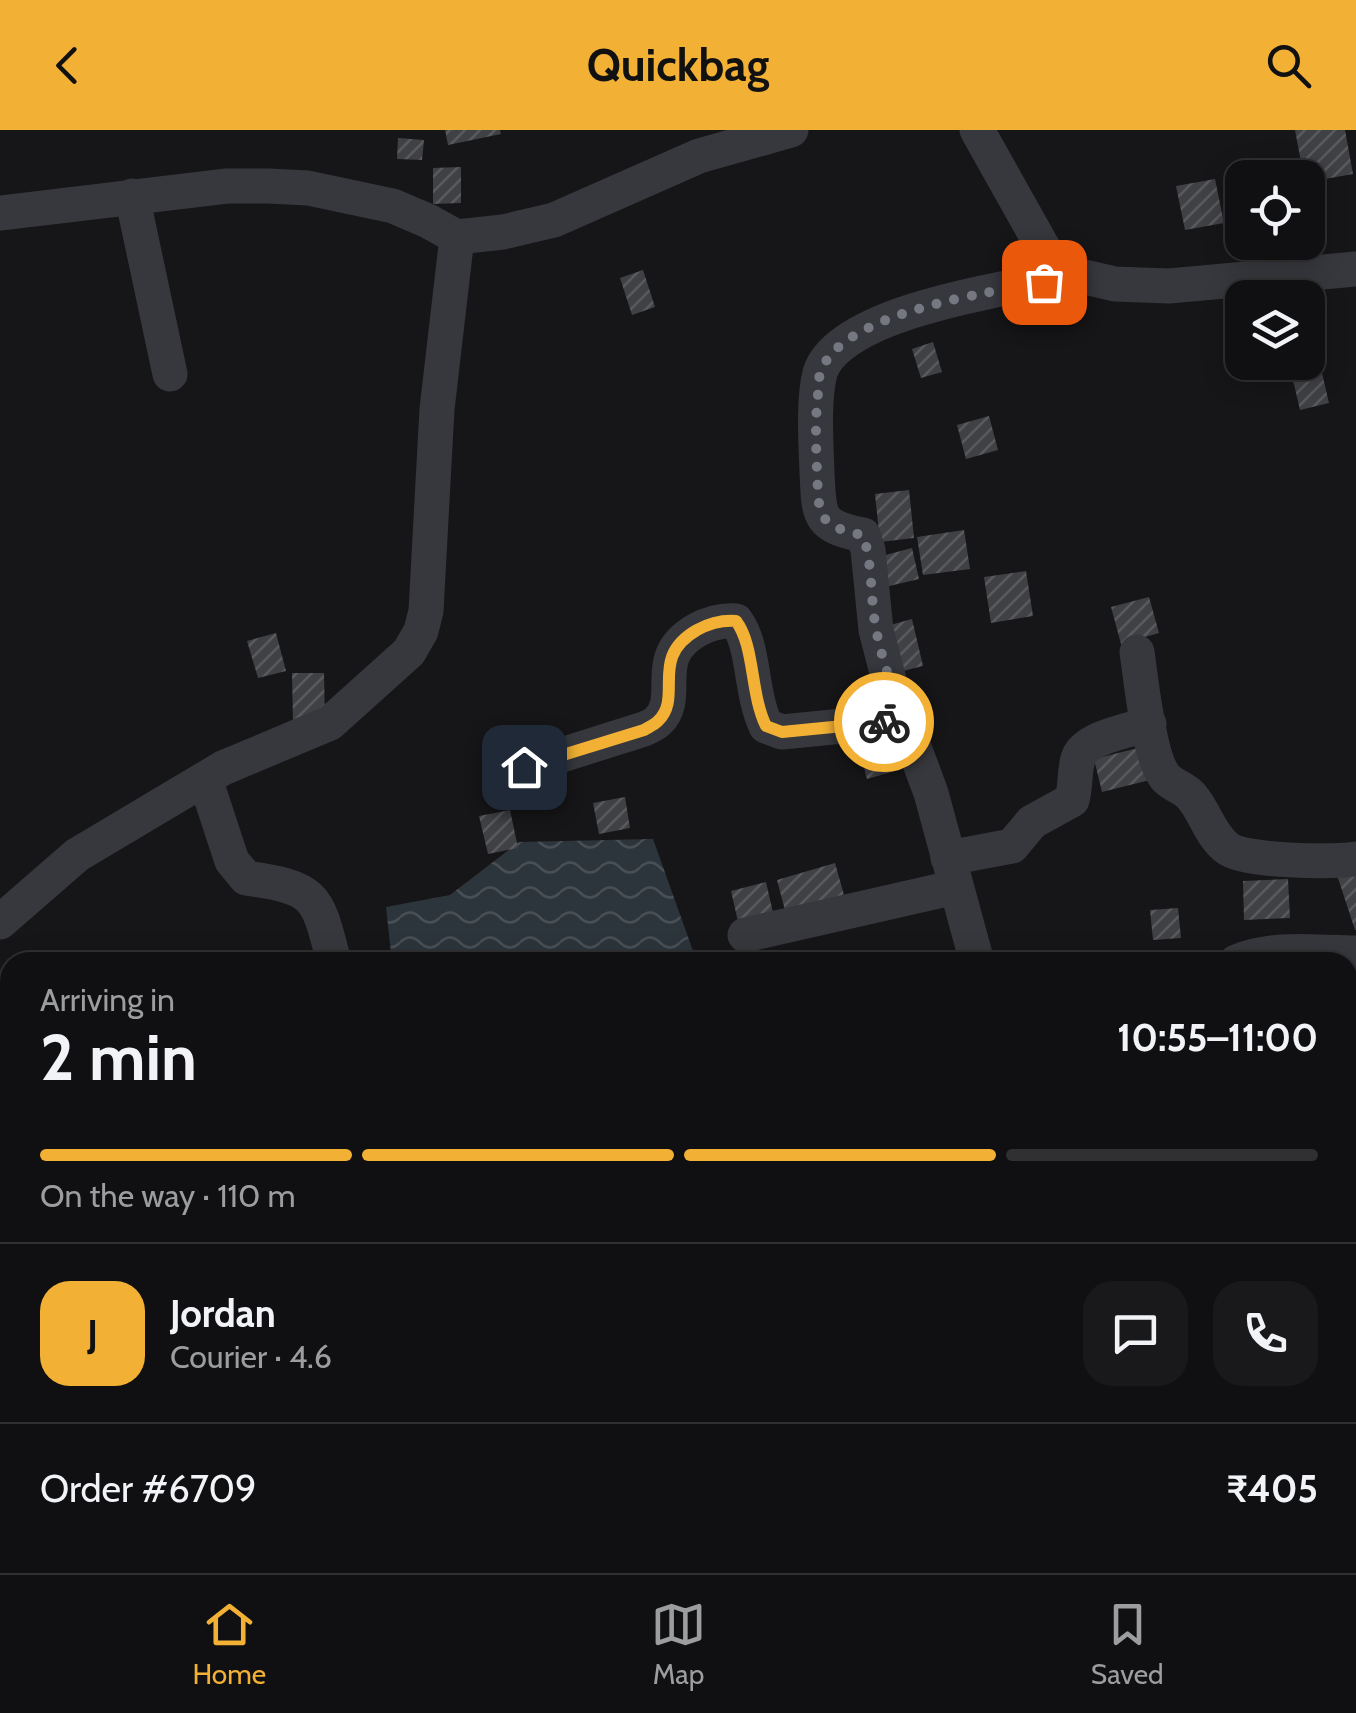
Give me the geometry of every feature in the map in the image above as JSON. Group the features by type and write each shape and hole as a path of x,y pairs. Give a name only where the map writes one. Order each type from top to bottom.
{"street":[{"path":"0,214 227,186 308,188 393,206 457,237 503,232 554,220 699,156 791,130"},
{"path":"977,130 1046,252 1076,275 1115,284 1169,286 1356,269"},
{"path":"132,196 170,374"},
{"path":"0,922 77,855 222,768 330,723 410,652 426,611 436,410 457,237"},
{"path":"973,952 930,793 889,680 876,630 863,535 835,530 823,518 818,503 815,424 820,372 844,343 867,327 900,314 1076,275"},
{"path":"524,767 644,730 660,720 666,706 672,653 682,640 722,620 736,621 744,632 757,708 766,726 782,732 904,720"},
{"path":"1137,652 1160,767 1167,779 1192,796 1227,848 1243,856 1337,862 1356,859"},
{"path":"746,935 952,872 1012,846 1032,822 1072,800 1078,756 1084,748 1149,724"},
{"path":"205,779 232,861 246,878 277,882 307,894 322,918 331,952"}],"water":[{"path":"653,839 693,952 391,952 386,907 450,895 519,842"}],"building":[{"path":"445,130 500,130 501,134 448,145"},
{"path":"1295,130 1345,130 1353,174 1325,179 1325,160 1301,160"},
{"path":"398,138 424,140 422,160 397,159"},
{"path":"461,167 461,203 433,204 433,168"},
{"path":"1215,179 1224,223 1185,230 1176,186"},
{"path":"643,270 655,307 632,315 620,278"},
{"path":"933,342 942,372 921,378 912,349"},
{"path":"1293,380 1324,380 1329,403 1300,410"},
{"path":"989,416 998,450 966,459 957,425"},
{"path":"909,490 914,538 880,542 875,494"},
{"path":"964,530 970,569 923,575 917,537"},
{"path":"912,548 919,579 885,587 878,557"},
{"path":"1026,571 1033,616 991,623 984,577"},
{"path":"1149,597 1159,633 1121,644 1111,607"},
{"path":"912,619 923,666 895,673 883,627"},
{"path":"276,633 286,671 258,678 247,641"},
{"path":"292,673 324,673 325,723 293,724"},
{"path":"890,742 898,770 867,779 859,750"},
{"path":"1142,747 1150,780 1102,792 1094,759"},
{"path":"625,797 630,828 599,834 593,803"},
{"path":"510,810 518,848 488,854 479,816"},
{"path":"835,863 846,902 787,918 777,880"},
{"path":"1356,869 1356,930 1355,930 1337,875"},
{"path":"1288,879 1290,918 1244,920 1243,881"},
{"path":"766,882 774,917 739,926 731,891"},
{"path":"1178,908 1181,938 1153,940 1150,910"}],"way so far":[{"path":"884,722 904,720 876,630 868,550 863,535 835,530 823,518 818,503 815,424 820,372 832,354 867,327 900,314 1044,282"}],"route":[{"path":"524,767 644,730 660,720 666,706 672,653 682,640 722,620 736,621 744,632 757,708 766,726 782,732 884,722"}]}
